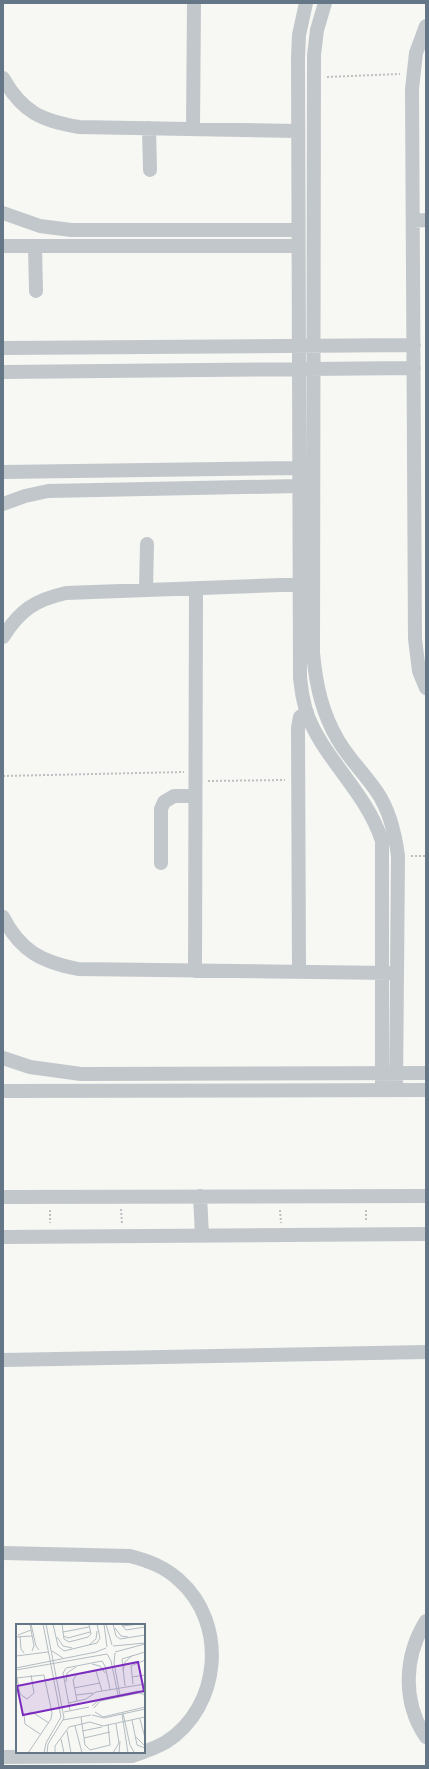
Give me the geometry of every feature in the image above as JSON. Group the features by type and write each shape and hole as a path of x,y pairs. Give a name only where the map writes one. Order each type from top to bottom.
{"street":[{"path":"193,129 194,3"},
{"path":"306,3 299,35 298,58 298,585 300,678 307,712 326,748 368,806 376,823 382,842 382,1090"},
{"path":"325,3 317,30 314,55 313,653 320,700 327,720 339,741 377,792 385,807 396,839 398,856 396,1090"},
{"path":"426,26 416,53 413,74 419,221 414,368 420,502 415,639 419,671 426,688"},
{"path":"3,78 11,93 30,111 54,123 80,127 298,131"},
{"path":"149,128 150,170"},
{"path":"3,213 40,226 57,228 298,230"},
{"path":"57,228 58,246"},
{"path":"3,246 298,246"},
{"path":"35,246 36,291"},
{"path":"3,348 414,345"},
{"path":"3,372 414,368"},
{"path":"3,472 298,468"},
{"path":"66,490 67,471"},
{"path":"3,504 25,496 48,491 298,486"},
{"path":"146,590 147,544"},
{"path":"3,637 14,620 24,611 46,598 66,593 313,584"},
{"path":"195,971 196,589"},
{"path":"299,972 298,723 300,718 307,712"},
{"path":"161,863 162,805 170,797 195,796"},
{"path":"3,917 10,932 24,947 41,958 60,965 78,969 397,973"},
{"path":"3,1058 30,1067 81,1074 426,1073"},
{"path":"3,1091 426,1090"},
{"path":"200,1196 202,1235"},
{"path":"3,1197 426,1196"},
{"path":"3,1237 426,1234"},
{"path":"3,1360 426,1352"},
{"path":"3,1553 130,1556 148,1561 165,1569 188,1589 202,1610 209,1627 212,1646 212,1664 209,1682 203,1700 193,1716 181,1730 166,1742 145,1752"},
{"path":"426,1621 414,1646 410,1664 409,1683 411,1701 416,1719 426,1737"},
{"path":"3,1757 132,1756 141,1753"}],"path":[{"path":"314,77 413,74"},
{"path":"3,776 195,776 298,780"},
{"path":"49,1196 50,1236"},
{"path":"120,1196 123,1236"},
{"path":"280,1196 281,1234"},
{"path":"365,1196 366,1234"}]}
